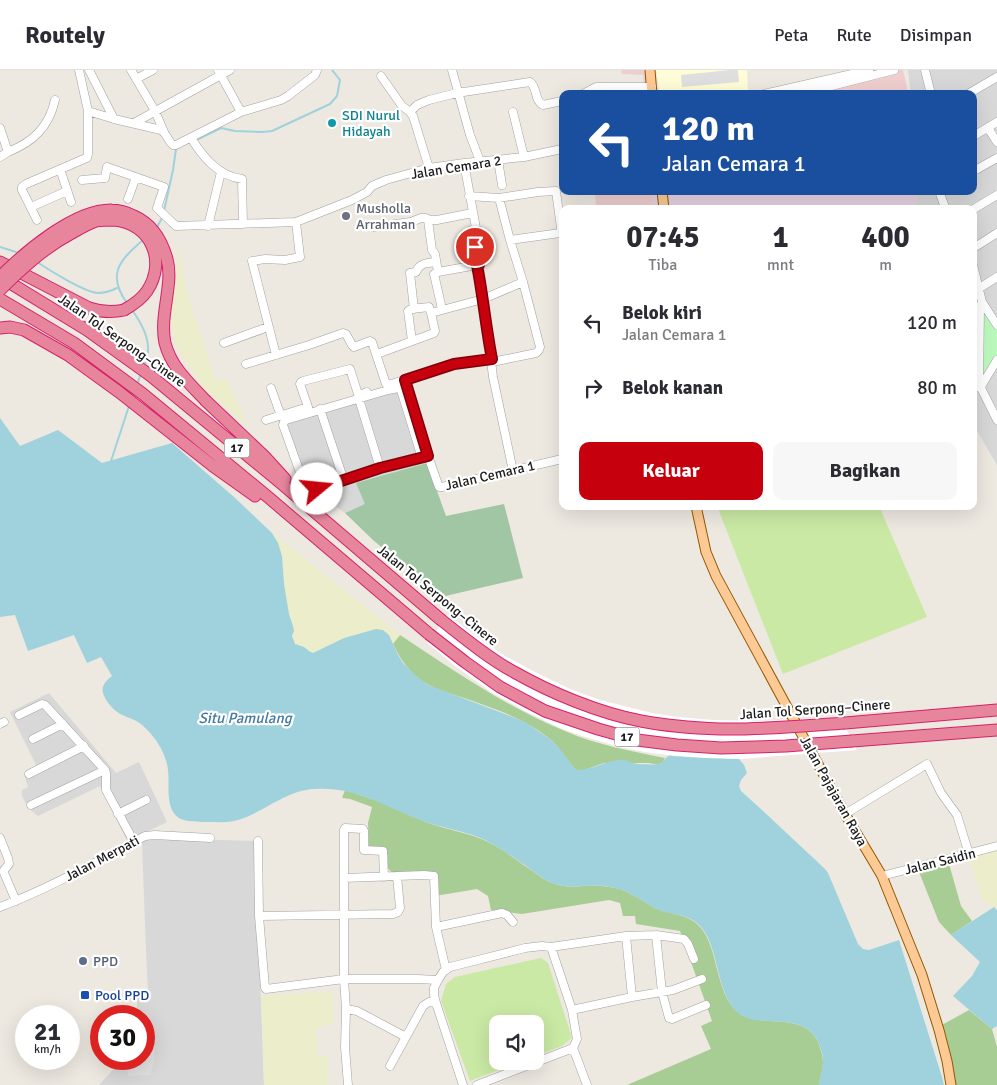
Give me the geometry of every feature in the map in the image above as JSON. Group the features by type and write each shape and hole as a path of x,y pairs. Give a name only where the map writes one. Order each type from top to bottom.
{"highway":[{"path":"0,277 31,248 77,219 95,212 113,210 129,213 143,220 161,241 168,261 164,323 165,343 173,364 187,382 264,456 323,520"},
{"path":"0,262 89,308 100,312 124,310 136,304 147,292 154,278 156,262 153,248 146,236 137,227 125,221 97,221 60,240 38,255 0,290"},
{"name":"Jalan Tol Serpong–Cinere","path":"0,277 87,330 151,376 440,619 476,647 513,672 558,694 606,711 640,720 678,726 721,729 782,728 997,710"},
{"name":"17","path":"0,299 74,343 143,394 429,634 500,687 545,711 637,740 720,748 786,746 997,730"},
{"path":"0,328 10,327 24,330 68,356 119,392 213,466 314,537"}],"main road":[{"path":"650,70 652,90"},
{"name":"Jalan Pajajaran Raya","path":"697,510 706,552 716,576 845,814 882,876 922,975 939,1030 951,1085"}],"street":[{"path":"37,220 22,187 87,158 88,111 79,70"},
{"path":"89,70 114,119"},
{"path":"131,70 164,132 173,145 191,138 241,112 273,103 288,96 315,75 317,70"},
{"path":"136,79 153,70"},
{"path":"134,123 219,72 230,70"},
{"path":"452,70 470,136 480,161"},
{"path":"810,90 869,70"},
{"path":"796,90 894,70"},
{"path":"926,70 930,90"},
{"path":"219,72 241,112"},
{"path":"381,76 402,106 413,116 429,168"},
{"path":"975,90 997,77"},
{"path":"410,112 416,105 457,92 530,82 535,87 540,104 559,102"},
{"path":"590,90 596,87 652,90"},
{"path":"0,157 30,141 38,134 49,118 56,100"},
{"path":"88,111 164,132"},
{"path":"514,112 524,157"},
{"path":"977,134 997,122"},
{"path":"0,128 8,152"},
{"path":"988,128 997,142"},
{"path":"191,138 214,167 221,172 242,179 244,224"},
{"name":"Jalan Cemara 2","path":"136,178 164,187 161,212 176,226 296,222 352,200 367,192 372,186 386,180 429,168 524,157 559,150"},
{"path":"977,169 997,158"},
{"path":"498,160 502,185"},
{"path":"464,163 476,228 470,231 479,264 477,265 493,377 513,470"},
{"path":"82,180 105,178 107,167 136,178 128,199"},
{"path":"60,169 71,202"},
{"path":"208,226 221,172"},
{"path":"469,196 499,198 554,190 557,193 559,210"},
{"path":"31,207 67,191"},
{"path":"977,207 997,195"},
{"path":"266,420 308,407 300,384 303,380 350,369 357,392 360,395 454,364 536,353 540,349 499,198"},
{"path":"373,227 411,222 421,218 437,220 472,213"},
{"path":"428,220 432,250 438,272"},
{"path":"276,356 252,261 265,259 284,260 300,257 296,222"},
{"path":"510,240 559,233"},
{"path":"977,246 997,233"},
{"path":"414,309 410,273 416,272 418,266 436,262"},
{"path":"442,309 434,274 477,265"},
{"path":"978,289 997,278"},
{"path":"431,313 483,299 523,282"},
{"path":"977,284 982,302 997,325"},
{"path":"982,302 980,306 979,383 997,419"},
{"path":"377,354 412,341 434,332 429,307 409,310 408,312 412,341"},
{"path":"224,344 268,327"},
{"path":"246,364 309,346 344,333 354,347 371,341 386,384 388,385"},
{"path":"980,388 997,360"},
{"name":"Jalan Cemara 1","path":"405,380 425,457 439,487 559,460"},
{"path":"271,388 281,416"},
{"path":"396,388 400,390 425,457 380,468 317,489 302,478 283,425 286,420 396,388"},
{"path":"358,399 380,468"},
{"path":"320,409 344,481"},
{"path":"19,715 42,704 45,705 84,746 105,770 106,790 134,842"},
{"path":"33,739 63,724"},
{"path":"29,774 84,746"},
{"path":"845,814 927,764 941,793 957,815 969,854"},
{"path":"31,805 105,770"},
{"path":"118,814 146,800"},
{"path":"348,1085 345,1047 344,830 347,828 364,829 364,850 383,851 384,877"},
{"name":"Jalan Merpati","path":"0,907 69,876 145,836 210,838"},
{"path":"0,838 9,864 4,873 16,901"},
{"path":"258,841 259,916 266,989 344,979 438,980"},
{"name":"Jalan Saidin","path":"882,876 997,846"},
{"path":"259,916 393,914 398,912 400,908 397,876"},
{"path":"344,878 434,876 436,927 446,970"},
{"path":"436,927 502,913 507,915 512,922"},
{"path":"656,935 662,992 668,1016 671,1019 706,1005"},
{"path":"463,1085 436,1003 434,988 438,980 450,967 525,948 551,947 626,936 656,935 684,939 694,959"},
{"path":"626,936 632,997"},
{"path":"551,947 572,1010 577,1039 573,1048 587,1085"},
{"path":"572,1010 673,990 702,979"},
{"path":"390,1066 423,1006 429,1002 436,1003"},
{"path":"346,1009 357,1011 406,1037"},
{"path":"477,1085 573,1048"}],"shaded area":[{"path":"621,70 650,70 654,90 644,90 643,75 622,74"},
{"path":"656,70 747,70 748,90 659,90"},
{"path":"738,70 739,82 682,87 681,75"},
{"path":"892,70 903,70 908,90 806,90"},
{"path":"908,70 997,70 997,465 977,431 977,205 917,205 916,203 917,195 977,195 977,90 910,90"},
{"path":"595,195 653,195 654,205 596,205"},
{"path":"653,195 917,195 917,205 654,205"},
{"path":"403,383 427,463 357,483 366,504 345,513 299,480 279,420"},
{"path":"49,693 116,773 139,762 167,822 127,841 100,786 38,816 28,808 22,796 22,790 28,787 24,774 37,767 10,712"},
{"path":"150,838 255,841 264,1085 99,1085 113,1070 155,1070 155,1005 137,1005 137,992 148,991 142,842"},
{"path":"128,1070 152,1070 150,1075 128,1076"}],"green space":[{"path":"179,246 187,294 216,381 226,378 249,427 202,387 175,345 171,323"},
{"path":"982,302 997,325 997,358 979,384"},
{"path":"427,463 446,516 504,504 523,578 441,597 373,540 345,513 365,504 356,483"},
{"path":"719,510 881,510 927,617 783,674"},
{"path":"272,533 400,635 393,644 389,635 365,632 344,638 313,653 295,644 292,636 294,631 284,584 282,556 278,543"},
{"path":"400,635 480,687 543,721 589,740 665,758 659,764 604,763 584,770 576,770 551,740 526,723 435,688 415,676 393,644"},
{"path":"345,790 381,802 426,822 484,840 502,850 540,877 557,885 577,887 606,886 624,891 657,909 692,920 704,932 725,993 739,1013 748,1018 758,1020 793,1023 804,1027 812,1033 819,1044 823,1058 819,1085 627,1085 711,1049 701,1026 712,1021 680,931 636,924 635,916 623,916 620,903 609,900 522,914 491,910 488,896 477,889 435,896 433,885 428,875 393,874 387,867 388,856 382,847 369,846 368,823 372,807 342,798"},
{"path":"997,850 997,905 994,907 983,900 969,859"},
{"path":"949,864 961,906 972,921 951,935 939,922 919,872"},
{"path":"541,958 548,963 572,1038 562,1046 544,1053 544,1015 489,1015 489,1070 499,1070 470,1081 441,1001 446,984 455,977"},
{"path":"333,992 333,1024 316,1028 318,1056 328,1057 328,1085 264,1085 261,996"},
{"path":"969,1010 992,1029 997,1047 997,1085 956,1085 940,1026"}],"water":[{"name":"Situ Pamulang","path":"0,418 20,446 58,430 102,463 172,443 272,533 278,543 282,556 284,584 294,631 292,636 295,644 313,653 344,638 376,629 383,630 389,635 403,663 428,685 525,722 550,739 576,770 587,769 618,760 638,764 657,764 670,755 739,759 747,773 739,786 741,791 825,869 858,944 863,949 869,950 899,940 944,1085 819,1085 823,1058 816,1038 799,1025 788,1022 754,1020 744,1017 736,1011 724,990 710,942 693,920 656,909 623,890 607,886 577,887 557,885 485,840 414,818 360,795 331,789 304,790 235,821 198,822 181,819 172,810 170,804 167,766 157,742 140,724 114,710 104,696 103,686 112,676 101,657 87,663 74,635 28,651 15,615 0,617"},
{"path":"994,907 997,910 997,1026 992,1029 953,996 972,976 980,962 951,935"}],"pier":[{"path":"448,615 505,656 570,689 600,700 652,713 713,720 755,721 840,717 857,750 741,759 705,758 645,752 582,736 560,728 491,692 427,643"}],"waterway":[{"path":"196,140 221,128 235,131 272,131 330,104 337,96 340,80 332,70"},
{"path":"164,211 176,149 178,148"},
{"path":"156,229 162,218"},
{"path":"127,303 117,284 118,268 128,254 143,240"},
{"path":"0,247 19,253"},
{"path":"37,262 92,292 103,293 117,288"},
{"path":"132,310 141,324 147,340 148,353 144,367"},
{"path":"137,385 141,373"},
{"path":"111,461 129,406"}],"place":[{"name":"SDI Nurul Hidayah","path":"332,123"},
{"name":"Musholla Arrahman","path":"346,216"},
{"name":"PPD","path":"83,961"},
{"name":"Pool PPD","path":"85,995"}],"route":[{"path":"317,489 380,468 428,456 405,380 454,364 492,359 475,247"}]}
